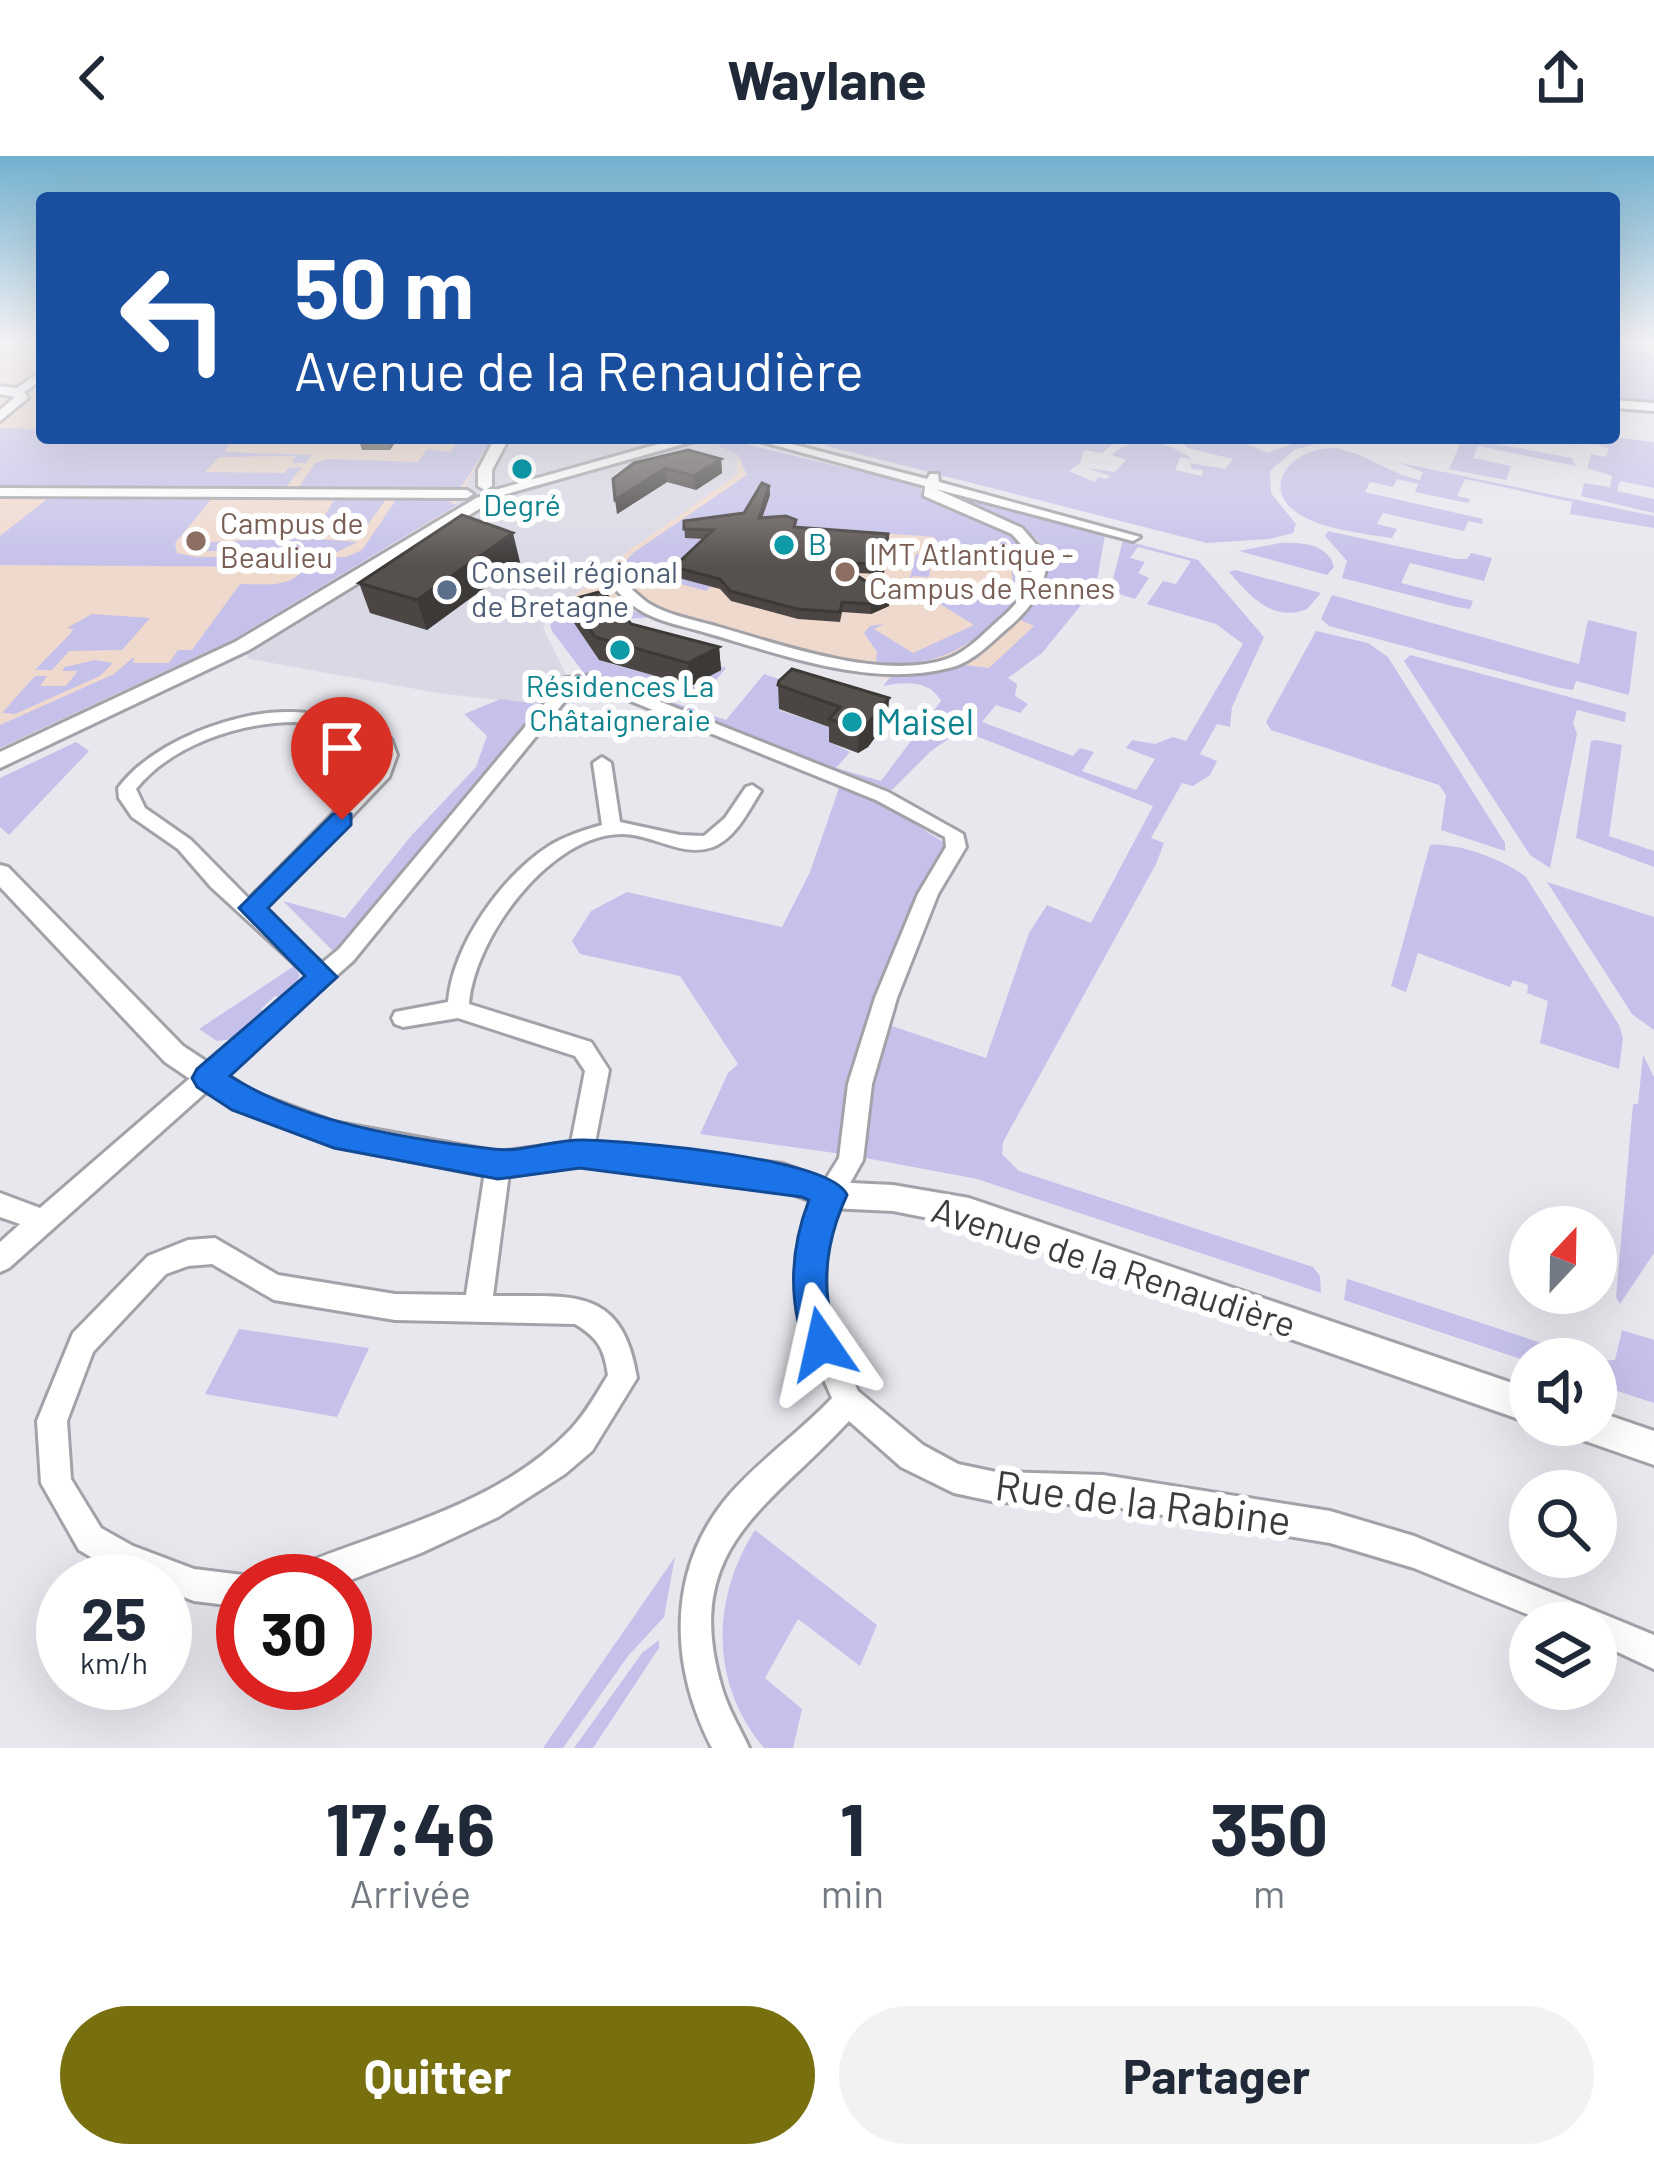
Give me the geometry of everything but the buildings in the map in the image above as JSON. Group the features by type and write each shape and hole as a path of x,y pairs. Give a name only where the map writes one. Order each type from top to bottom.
{"main road":[{"path":"0,761 242,646 483,493 673,444"},
{"path":"640,452 687,444"}],"street":[{"path":"0,493 483,493 485,470 499,444"},
{"path":"790,444 1130,532"},
{"path":"622,588 643,606 671,618 852,665 906,670 950,663 1022,609 1034,591 1040,556 1017,531 933,496 932,481"},
{"name":"Rue de la Rabine","path":"323,977 381,914 490,776 572,681 580,678 881,796 944,826 955,834 956,847 928,894 886,998 860,1084 850,1160 814,1236 811,1301 822,1344 848,1401 912,1456 954,1478 996,1487 1103,1490 1330,1527 1414,1552 1538,1602"},
{"path":"0,1259 323,977 252,908 221,886 189,848 133,807 126,796 132,779 191,742 233,726 291,716 385,743 388,754 382,773 252,908"},
{"path":"602,763 612,829"},
{"path":"458,1009 486,926 552,853 612,829 701,844 719,837 752,791"},
{"name":"Avenue de la Renaudière","path":"0,873 174,1054 243,1100 334,1134 498,1165 580,1154 783,1177 830,1195 893,1198 969,1212 1509,1399"},
{"path":"403,1018 458,1009 583,1049 597,1070 580,1154"},
{"path":"477,1311 498,1165"},
{"path":"0,1205 41,1220"},
{"path":"216,1588 194,1585 124,1559 90,1538 56,1484 52,1421 83,1343 157,1265 188,1253 215,1251 274,1287 395,1307 578,1311 605,1327 618,1346 623,1378 582,1438 538,1477 420,1538 372,1555"},
{"path":"731,1748 715,1722 697,1646 694,1600 710,1548 738,1507 824,1430 848,1401"},
{"path":"1617,1435 1654,1448"},
{"name":"Rue de la Rabine","path":"1617,1635 1654,1652"}],"shaded area":[{"name":"Campus de Beaulieu","path":"0,416 36,416 36,444 489,444 449,513 383,547 186,667 0,748"},
{"path":"0,428 36,429 36,444 230,444 224,452 311,455 306,463 292,463 296,456 219,457 205,472 284,473 302,467 288,485 278,489 0,488"},
{"path":"1620,438 1654,442 1654,488 1620,481 1617,491 1654,499 1654,513 1581,496 1584,483 1610,487 1612,476 1587,468 1591,454 1606,457 1609,448 1592,444 1620,444"},
{"path":"455,444 489,444 461,487 299,487 315,463 329,459 418,462 427,449 450,452"},
{"path":"489,444 717,444 738,455 737,475 631,549 546,621 543,628 568,679 541,705 438,693 250,659 232,640 455,509 458,490"},
{"name":"IMT Atlantique - Campus de Rennes","path":"745,444 1081,529 1083,594 973,696 865,674 573,597 631,549 737,475 738,455 717,445"},
{"path":"745,444 919,486 922,493 1018,539 1029,553 1032,568 1023,584 1013,583 1010,555 974,547 939,547 939,557 949,558 949,563 931,562 929,577 913,576 909,582 916,554 935,554 935,537 867,532 691,538 704,539 676,576 711,586 706,591 625,569 623,564 633,553 747,475 738,455 717,445"},
{"path":"1113,444 1102,453 1084,450 1080,463 1069,471 1095,482 1110,476 1087,468 1115,472 1126,460 1112,455 1131,444 1173,448 1192,459 1180,457 1175,470 1202,476 1203,470 1192,469 1190,463 1225,469 1233,459 1184,444 1247,444 1267,453 1292,444 1315,444 1294,450 1270,471 1271,493 1296,524 1293,533 1207,543 827,446"},
{"path":"1460,444 1496,444 1572,458 1576,466 1478,446 1473,458 1511,466 1506,480 1449,469"},
{"path":"1336,448 1420,480 1423,472 1396,462 1654,516 1654,528 1570,514 1572,502 1465,479 1457,496 1470,499 1468,503 1415,492 1418,484 1397,479 1393,487 1370,482 1365,492 1483,519 1482,524 1468,521 1464,531 1383,513 1377,524 1397,529 1392,538 1337,529 1290,507 1281,484 1284,473 1305,454"},
{"path":"934,490 1105,535 1096,586 1099,599 1086,599 1042,653 1008,678 1017,684 1015,696 1028,704 1020,713 996,705 982,722 1073,756 1080,748 1094,752 1082,771 1136,790 1155,759 1126,748 1132,740 1155,744 1173,737 1186,741 1243,644 1216,624 1147,604 1163,581 1176,584 1191,561 1138,547 1130,558 1145,562 1138,573 1149,578 1135,599 1110,591 1123,540 1198,560 1264,637 1232,707 1230,727 1217,724 1200,754 1217,761 1210,775 1193,786 1182,783 1151,838 1164,843 1156,864 1003,1142 1002,1154 1019,1171 1313,1267 1320,1276 1321,1293 977,1179 860,1157 860,1117 883,1023 986,1058 1029,933 1047,905 1091,923 1153,806 961,730 931,751 892,790 586,676 552,631 550,625 584,597 653,617 575,623 598,659 611,664 698,687 715,669 711,664 726,668 704,694 671,686 657,697 726,720 764,674 798,686 779,710 840,731 830,742 850,752 836,768 881,781 941,701 923,686 883,686 892,675 965,665 989,668 1034,626 1020,620 1045,580 1046,559 1036,538"},
{"path":"51,496 213,497 175,543 177,553 196,557 346,557 362,550 398,497 439,498 457,505 232,640 0,748 0,725 114,674 134,657 133,663 169,663 178,650 192,650 240,584 285,582 306,567 0,565 0,536"},
{"path":"336,497 386,499 364,530 314,533"},
{"path":"1328,531 1456,559 1467,559 1471,553 1492,558 1484,581 1410,563 1401,583 1473,601 1470,609 1457,607 1342,578 1347,561 1325,536"},
{"path":"305,538 357,542 337,552 200,551 210,542"},
{"path":"1280,543 1320,549 1334,567 1327,575 1239,551"},
{"path":"1229,572 1321,593 1307,609 1273,610"},
{"path":"920,590 1012,595 1019,601 970,641 939,657 876,663 877,652 864,633 870,626 884,624 874,629 913,653 974,625 935,601 918,603"},
{"path":"1332,595 1579,664 1588,620 1637,632 1629,695 1576,681 1573,690 1560,688 1329,626 1321,619"},
{"path":"92,614 150,618 122,650 69,651 52,670 35,670 73,629 67,628"},
{"path":"1316,631 1368,643 1388,657 1505,843 1505,851 1441,830 1446,795 1439,785 1271,730 1266,722"},
{"path":"1410,655 1626,712 1625,722 1577,710 1573,723 1577,734 1550,868 1530,855 1404,661"},
{"path":"95,660 113,663 100,676 15,714 2,713 35,676 47,676 40,686 66,686 78,671 62,671 65,667"},
{"path":"501,699 541,705 540,712 336,954 283,901 345,918 411,836 476,767 487,736 464,714"},
{"path":"1591,741 1622,745 1609,836 1654,851 1654,867 1576,838"},
{"path":"76,742 89,751 9,835 0,827 0,778"},
{"path":"840,785 880,801 946,844 842,1154 700,1134 728,1073 738,1064 680,976 580,954 572,941 591,911 627,892 782,927 810,872"},
{"path":"1430,845 1480,853 1526,877 1619,1025 1623,1038 1619,1069 1540,1043 1548,1001 1527,993 1528,985 1513,980 1510,987 1418,953 1406,992 1391,986"},
{"path":"1547,882 1654,917 1654,1030 1632,1014"},
{"path":"294,966 300,976 289,993 275,996 261,1009 266,1013 234,1039 217,1041 199,1029"},
{"path":"1643,1055 1654,1077 1654,1253 1620,1304 1617,1286 1633,1104 1638,1104"},
{"path":"1347,1279 1526,1338 1509,1338 1509,1355 1344,1300"},
{"path":"239,1329 369,1348 337,1417 205,1394"},
{"path":"1622,1330 1654,1340 1654,1403 1617,1391"},
{"path":"755,1530 877,1625 860,1666 798,1619 765,1678 802,1709 793,1748 764,1748 746,1723 726,1669 724,1612 730,1584"},
{"path":"675,1557 664,1617 628,1656 563,1748 543,1748"},
{"path":"659,1640 659,1648 593,1748 574,1748 642,1653"}],"place":[{"name":"Degré","path":"522,469"},
{"name":"Campus de Beaulieu","path":"196,541"},
{"name":"B","path":"784,545"},
{"name":"IMT Atlantique - Campus de Rennes","path":"845,572"},
{"name":"Conseil régional de Bretagne","path":"447,590"},
{"name":"Résidences La Châtaigneraie","path":"620,650"},
{"name":"Maisel","path":"852,722"}],"route":[{"path":"342,820 252,908 323,977 208,1078 243,1100 334,1134 498,1165 580,1154 809,1184 830,1195 814,1236 810,1262 811,1301 822,1344"}]}
